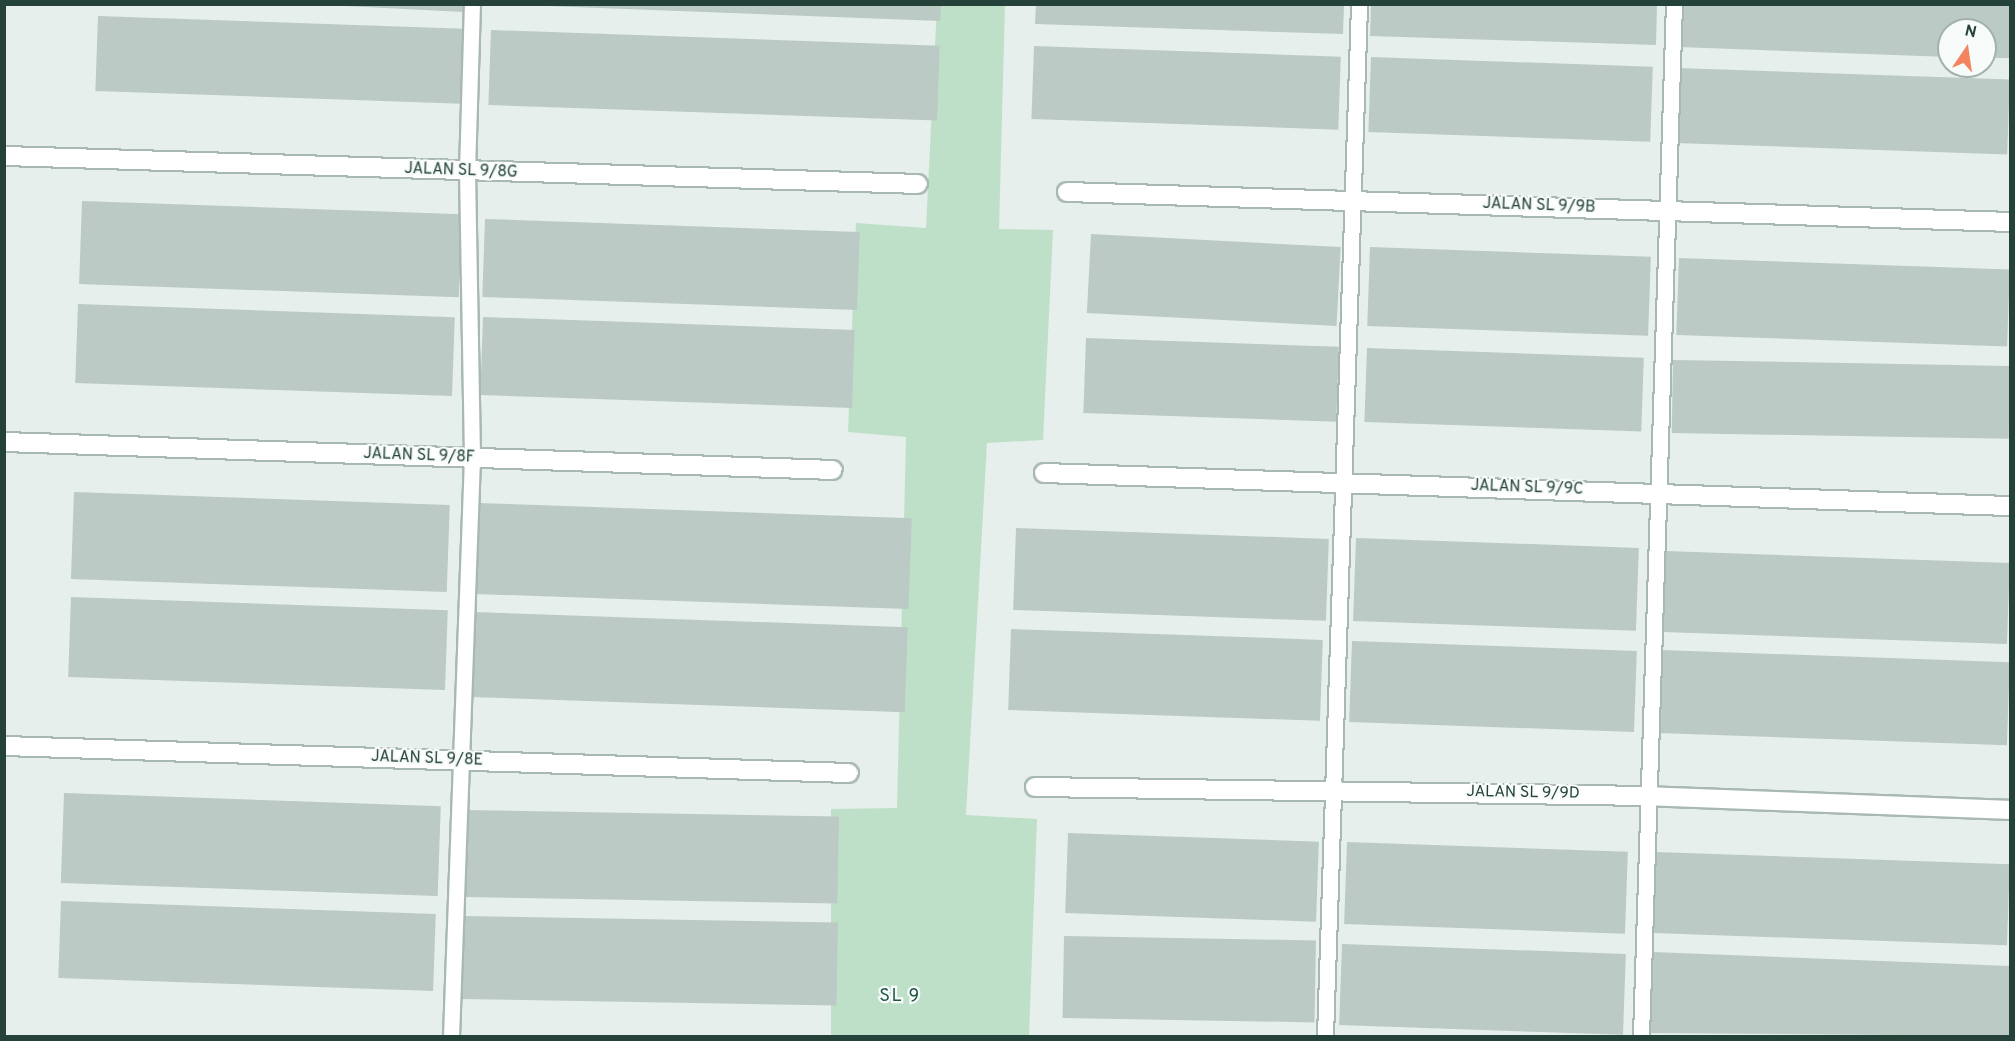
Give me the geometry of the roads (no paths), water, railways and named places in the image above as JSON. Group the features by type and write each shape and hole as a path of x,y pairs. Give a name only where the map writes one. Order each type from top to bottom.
{"street":[{"name":"JALAN SL 9/8G","path":"4,156 130,156 467,171 918,184"},
{"name":"JALAN SL 9/9B","path":"1067,192 2010,222"},
{"name":"JALAN SL 9/8F","path":"4,442 833,470"},
{"name":"JALAN SL 9/9C","path":"1044,473 1657,492 2010,506"},
{"name":"JALAN SL 9/8E","path":"4,746 849,773"},
{"name":"JALAN SL 9/9D","path":"1035,787 1331,789 1646,796 2010,810"}],"lane":[{"path":"451,1036 472,458 467,171 472,4"},
{"path":"1324,1036 1359,4"},
{"path":"1641,1036 1646,796 1669,210 1674,4"}],"district":[{"name":"SL 9","path":"900,997"}]}
